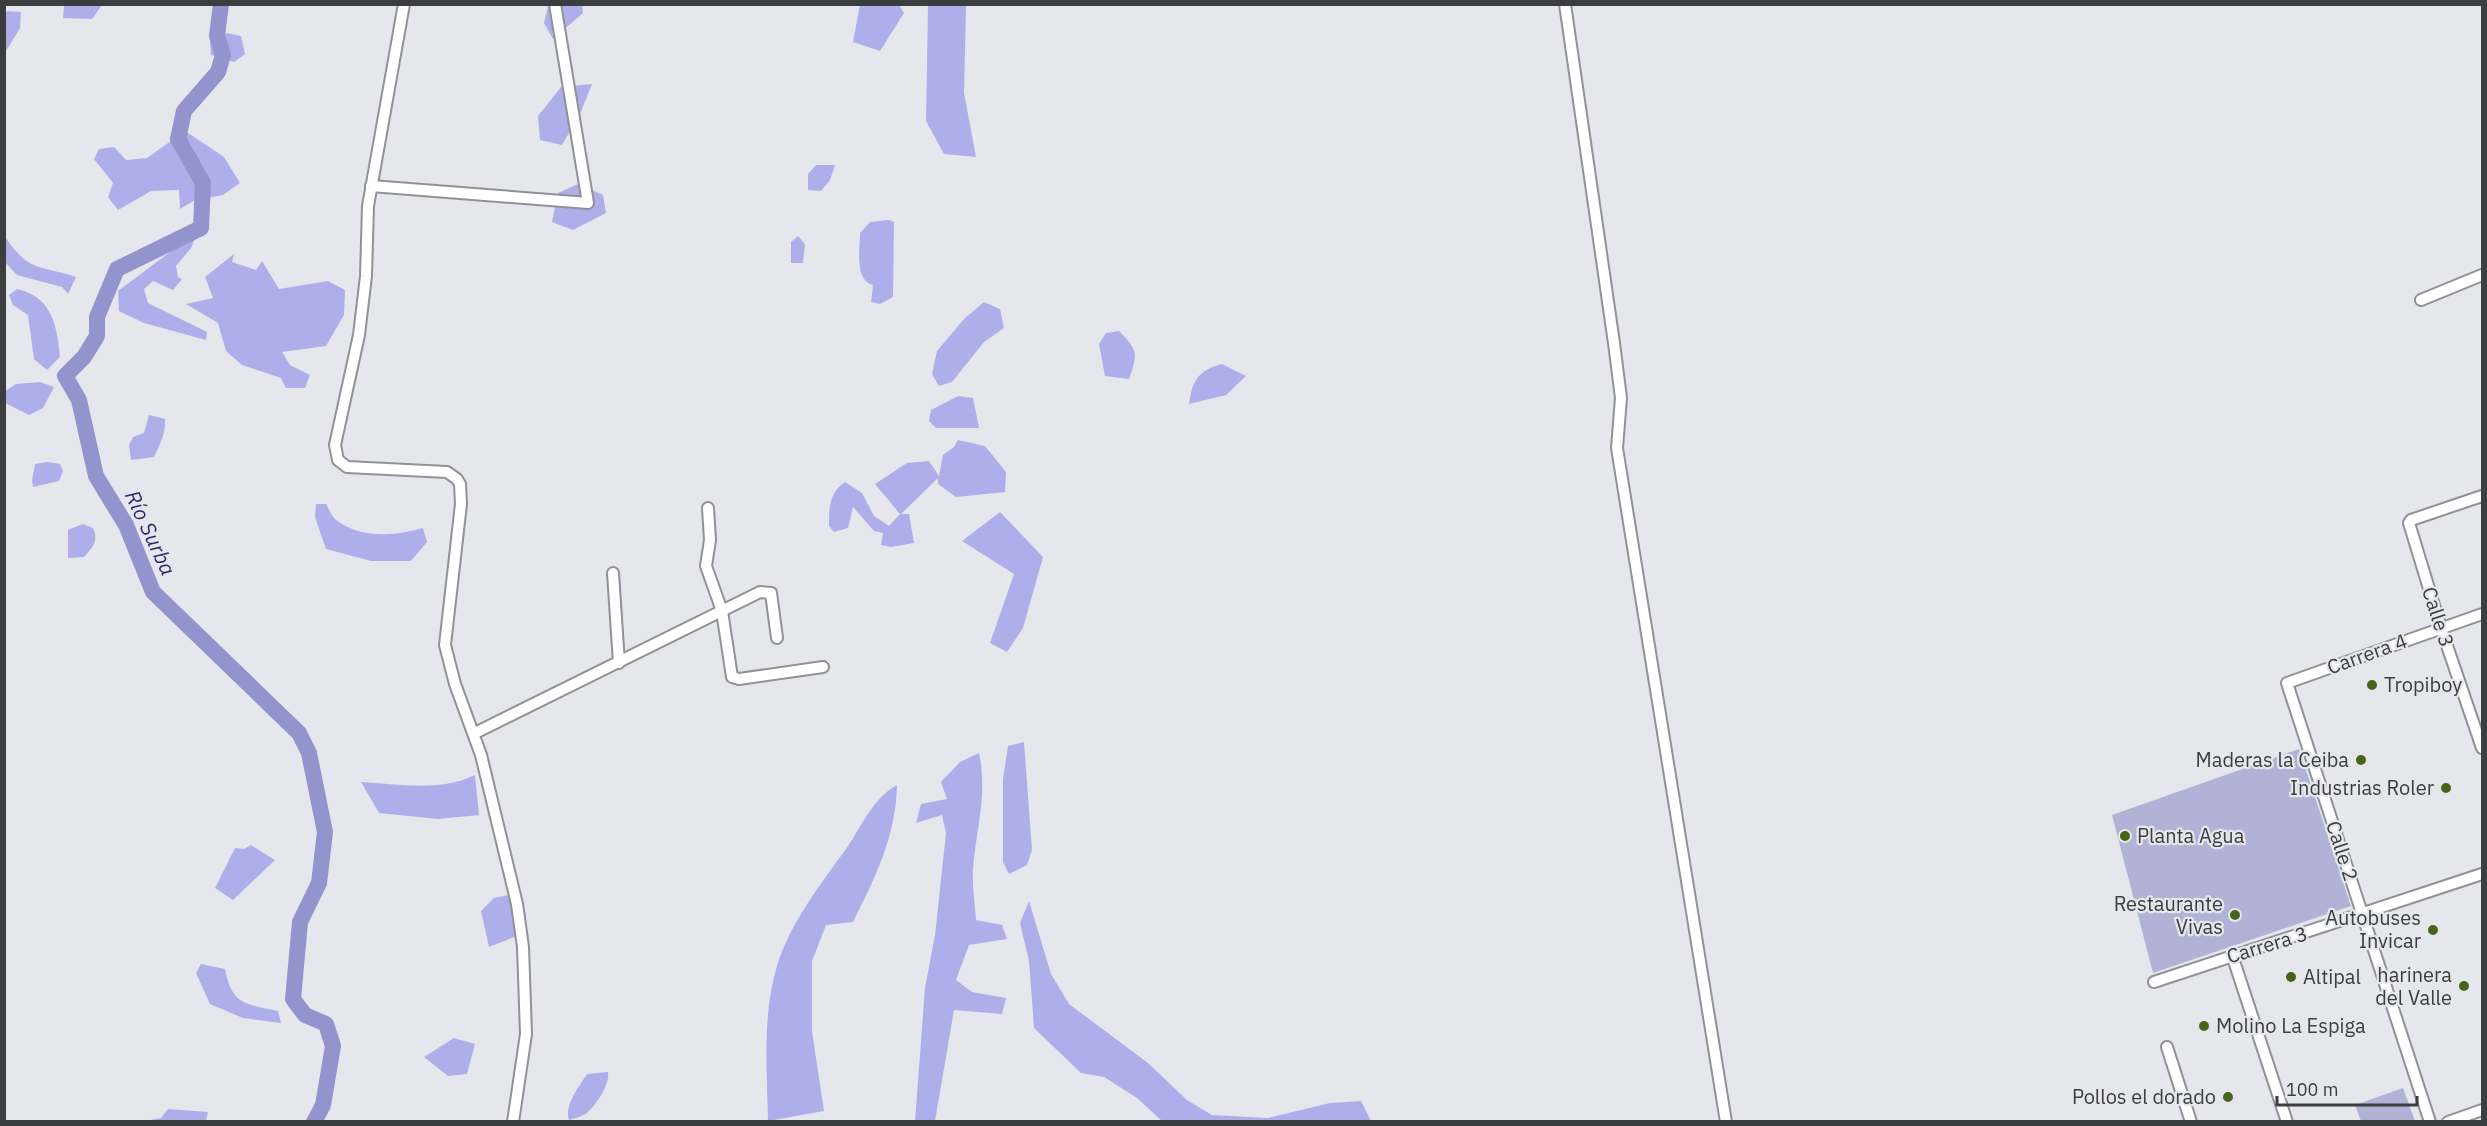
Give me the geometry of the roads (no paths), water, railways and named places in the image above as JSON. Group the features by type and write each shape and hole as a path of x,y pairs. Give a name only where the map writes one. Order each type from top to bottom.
{"street":[{"path":"404,4 371,186 366,224 364,302 353,365 336,436 336,453 342,465 347,467 447,472 457,479 461,520 445,645 455,684 475,733 517,904 523,947 526,1034 521,1082 513,1122"},
{"path":"371,186 588,203 555,4"},
{"path":"1565,4 1616,354 1621,398 1617,448 1726,1122"},
{"path":"2421,300 2482,275"},
{"name":"Calle 3","path":"2482,496 2411,520 2409,526 2482,748"},
{"path":"708,508 710,540 706,566 722,611 732,677 739,679 823,666"},
{"path":"613,573 619,663"},
{"path":"475,733 766,591 771,593 777,639"},
{"name":"Carrera 4","path":"2287,683 2482,614"},
{"name":"Calle 2","path":"2287,683 2430,1122"},
{"name":"Carrera 3","path":"2154,982 2482,874"},
{"path":"2232,955 2287,1122"},
{"path":"2167,1047 2191,1122"},
{"path":"2448,1122 2482,1110"}],"waterway":[{"name":"Río Surba","path":"221,4 217,36 223,55 218,72 184,111 178,139 203,183 201,228 117,269 97,317 97,336 84,357 65,376 79,400 96,476 126,525 153,592 299,733 309,753 325,832 319,883 300,922 293,999 305,1015 326,1024 333,1046 323,1105 314,1122"}],"place":[{"name":"Tropiboy","path":"2372,685"},
{"name":"Maderas la Ceiba","path":"2361,760"},
{"name":"Industrias Roler","path":"2446,788"},
{"name":"Planta Agua","path":"2125,836"},
{"name":"Restaurante Vivas","path":"2235,915"},
{"name":"Autobuses Invicar","path":"2433,930"},
{"name":"Altipal","path":"2291,977"},
{"name":"harinera del Valle","path":"2464,986"},
{"name":"Molino La Espiga","path":"2204,1026"},
{"name":"Pollos el dorado","path":"2228,1097"}]}
